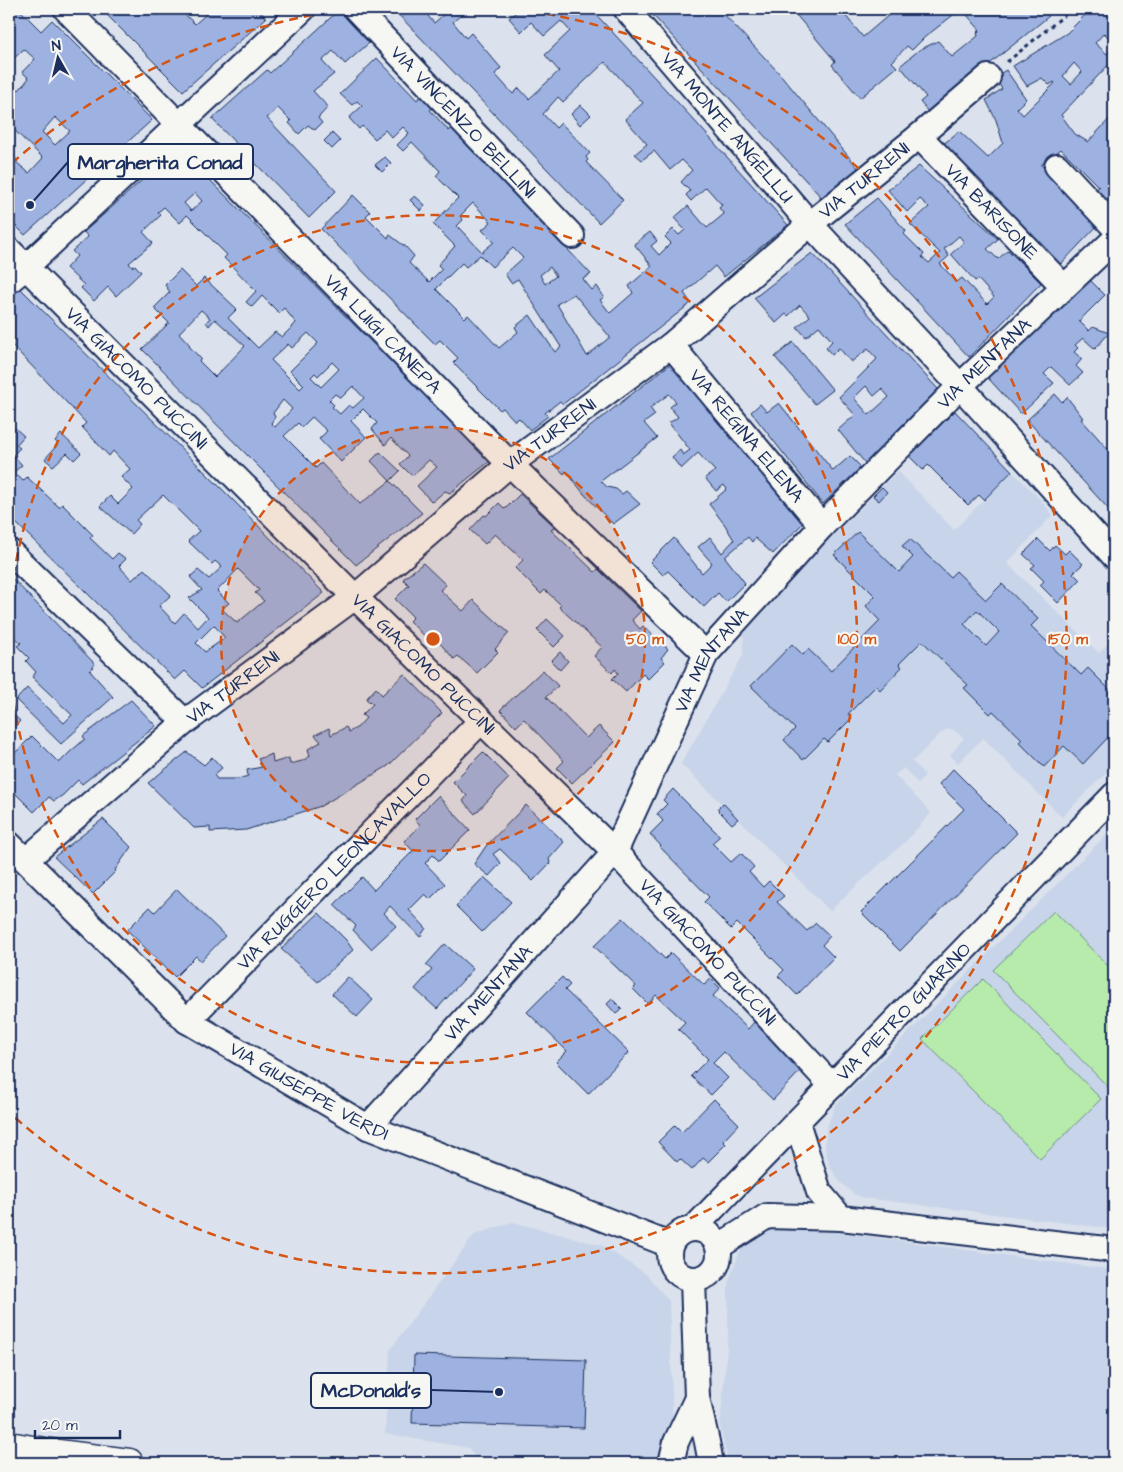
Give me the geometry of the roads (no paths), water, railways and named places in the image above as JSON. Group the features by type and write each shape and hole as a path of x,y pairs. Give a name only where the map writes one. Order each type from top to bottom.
{"main road":[{"path":"9,1446 50,1454 129,1463"}],"street":[{"name":"VIA LUIGI CANEPA","path":"66,9 510,464 706,654"},
{"path":"17,274 303,9"},
{"name":"VIA VINCENZO BELLINI","path":"356,9 572,236"},
{"name":"VIA MONTE ANGELLU","path":"626,9 810,224 1114,556"},
{"name":"VIA TURRENI","path":"26,860 185,722 355,598 510,464 671,346 810,224 919,136 988,77"},
{"name":"VIA BARISONE","path":"919,136 1064,288"},
{"path":"1057,166 1114,227"},
{"name":"VIA MENTANA","path":"368,1127 615,852 706,654 822,526 960,386 1114,240"},
{"name":"VIA GIACOMO PUCCINI","path":"9,250 17,274 355,598 615,852 832,1086"},
{"name":"VIA REGINA ELENA","path":"671,346 822,526"},
{"path":"9,551 185,722"},
{"name":"VIA RUGGERO LEONCAVALLO","path":"187,1021 481,721"},
{"name":"VIA PIETRO GUARINO","path":"694,1228 1114,795"},
{"name":"VIA GIUSEPPE VERDI","path":"9,844 187,1021 368,1127 670,1245"},
{"path":"797,1122 819,1192 841,1218"},
{"path":"718,1246 767,1216 841,1218 1114,1250"},
{"path":"694,1228 704,1231 713,1237 718,1246 719,1258 714,1269 705,1277 693,1279 681,1276 672,1268 668,1257 670,1245 676,1236 684,1230 694,1228"},
{"path":"693,1279 696,1398 711,1463"},
{"path":"672,1463 676,1442 696,1398"}],"place":[{"name":"Margherita Conad","path":"30,205"},
{"name":"McDonald's","path":"499,1392"}]}
